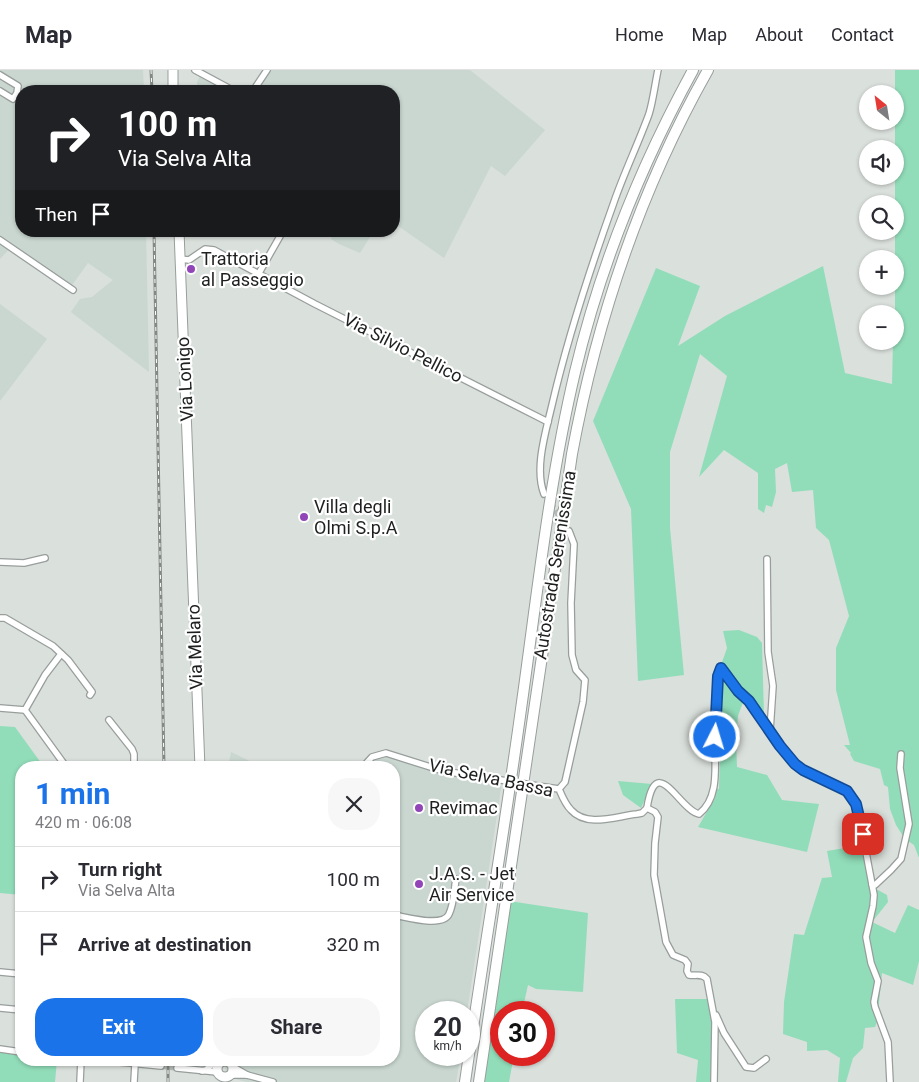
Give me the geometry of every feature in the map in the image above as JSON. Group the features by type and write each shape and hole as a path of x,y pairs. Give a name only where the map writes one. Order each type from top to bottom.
{"highway":[{"name":"Autostrada Serenissima","path":"465,1082 516,747 548,517 559,449 575,372 597,294 624,217 664,126 693,70"},
{"name":"Autostrada Serenissima","path":"479,1082 570,464 588,376 613,286 636,223 674,134 708,70"}],"main road":[{"path":"173,70 173,85"},
{"name":"Via Lonigo","path":"178,237 191,527"},
{"name":"Via Melaro","path":"191,527 200,761"}],"street":[{"path":"195,70 223,85"},
{"path":"257,85 267,70"},
{"path":"544,494 540,484 539,471 548,422 572,327 594,257 649,112 658,70"},
{"path":"0,76 16,85"},
{"path":"0,91 13,99 15,96"},
{"path":"259,273 280,237"},
{"path":"0,240 73,290"},
{"name":"Via Silvio Pellico","path":"179,259 189,260 205,249 214,250 548,422"},
{"path":"559,789 565,782 583,702 585,680 576,670 572,655 571,603 574,544 569,531"},
{"path":"0,562 24,563 45,558"},
{"path":"767,558 768,652 773,686 770,731"},
{"path":"0,618 5,618 53,646 92,692 90,695"},
{"path":"25,710 45,675 61,654"},
{"path":"714,1082 715,1032 707,979 700,975 689,975 687,973 688,964 685,960 674,955 666,942 654,875 658,817 655,812 647,808 653,789 659,783 667,785 695,813 699,814 706,807 715,779 715,737 720,669 724,670 728,680 749,701 795,764 803,770 839,786 852,797 859,815 872,884 874,901 866,938 871,964 878,981 874,1002 888,1042 890,1082"},
{"path":"0,708 25,710 63,761"},
{"path":"109,720 132,748 134,761"},
{"name":"Via Selva Bassa","path":"368,761 372,757 386,752 443,771 559,789 570,809 583,818 597,819 637,814 642,813 647,808"},
{"path":"872,884 874,885 881,880 900,859 909,824 900,768 901,754"},
{"path":"400,916 438,922 444,920 449,914 456,879"},
{"path":"0,972 15,973"},
{"path":"0,1008 15,1009"},
{"path":"713,1009 724,1033 743,1065 750,1069 754,1068 766,1059"},
{"path":"0,1048 15,1051"},
{"path":"80,1082 81,1066"},
{"path":"134,1082 135,1066"},
{"path":"177,1068 200,1071 225,1070"},
{"path":"200,1071 225,1070 273,1082"}],"shaded area":[{"path":"0,70 143,70 144,85 15,85 15,237 146,237 149,372 71,312 80,299 92,297 113,280 88,263 72,285 12,246 0,259"},
{"path":"203,70 228,85 197,85"},
{"path":"264,70 470,70 545,130 505,176 491,166 444,258 400,227 400,85 255,85"},
{"path":"332,237 370,237 360,253 331,239"},
{"path":"0,304 47,339 0,401"},
{"path":"231,752 250,761 229,761"},
{"path":"380,756 386,756 502,782 469,1001 415,1001 415,1066 459,1066 456,1082 247,1082 231,1078 226,1079 225,1066 400,1066 400,761 375,761"}],"green space":[{"path":"895,70 919,70 919,858 914,845 905,839 896,825 890,809 888,787 884,785 880,769 854,761 851,753 844,745 850,745 836,690 836,648 849,616 829,540 816,528 813,490 792,492 787,463 775,469 776,492 772,507 766,505 764,513 758,509 758,473 724,450 699,477 727,376 700,354 670,452 670,528 684,675 638,681 631,509 593,421 656,268 700,286 678,346 725,316 823,266 845,373 892,384 893,350 904,350 904,305 895,305 895,295 904,295 904,250 895,250 895,240 904,240 904,195 895,195 895,185 904,185 904,140 895,140 895,130 904,130 904,85 895,85"},
{"path":"739,630 757,637 762,643 764,717 757,704 746,694 738,716 736,740 737,767 767,775 782,800 819,804 807,852 698,827 715,798 713,789 719,789 721,665 727,648 723,631"},
{"path":"0,726 15,727 40,761 15,761 15,894 0,893"},
{"path":"618,781 652,784 641,808 623,795"},
{"path":"862,830 874,890 887,895 888,902 872,922 895,933 908,905 919,910 919,961 913,985 882,973 875,1027 865,1028 863,1048 853,1058 846,1082 838,1082 840,1058 827,1050 807,1051 807,1042 783,1034 784,1002 794,934 804,935 822,878 832,877 827,851 845,848 852,832"},
{"path":"509,901 588,913 583,992 536,989 528,985 524,1001 494,1001"},
{"path":"675,999 707,999 712,1030 710,1082 696,1082 698,1060 677,1053"},
{"path":"490,1028 490,1066 512,1066 509,1082 482,1082"},
{"path":"0,1050 15,1052 15,1066 56,1066 55,1082 0,1082"}],"tunnel":[{"path":"551,503 562,521"},
{"path":"161,1066 177,1068"}],"railway":[{"path":"151,70 152,85"},
{"path":"154,237 164,761"},
{"path":"168,1066 168,1082"}],"place":[{"name":"Trattoria al Passeggio","path":"191,269"},
{"name":"Villa degli Olmi S.p.A","path":"304,517"},
{"name":"Revimac","path":"419,808"},
{"name":"J.A.S. - Jet Air Service","path":"419,884"}],"route":[{"path":"715,737 718,676 719,669 721,668 728,680 749,701 795,764 803,770 847,791 856,804 863,834"}]}
